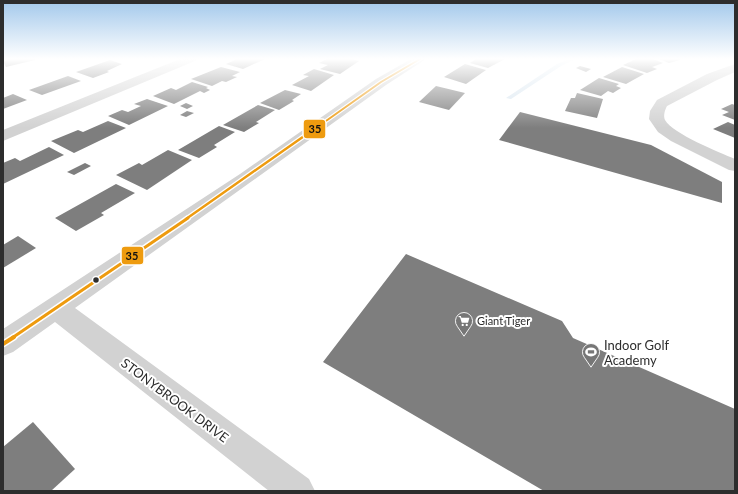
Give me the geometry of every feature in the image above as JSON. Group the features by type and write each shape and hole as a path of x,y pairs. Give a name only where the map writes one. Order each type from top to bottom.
{"street":[{"path":"3,136 135,82"},
{"path":"3,344 246,178 381,82"},
{"path":"702,82 662,103 656,111 657,119 664,129 677,138 735,166"},
{"name":"STONYBROOK DRIVE","path":"55,308 297,491"}],"building":[{"path":"51,82 78,82 42,95 29,90"},
{"path":"192,82 208,87 206,88 210,90 204,93 200,91 174,104 153,96 171,88 176,90"},
{"path":"200,82 220,82 212,86"},
{"path":"298,82 324,82 311,91 292,85"},
{"path":"593,82 613,82 619,84 616,86 621,88 613,93 608,91 601,96 580,90"},
{"path":"436,86 465,93 449,110 419,102"},
{"path":"285,90 301,94 292,100 294,101 279,110 260,103"},
{"path":"577,93 603,99 597,118 565,111 571,98 575,98"},
{"path":"13,94 27,100 3,109 3,98"},
{"path":"147,99 168,106 129,125 108,116 122,110 128,112 141,106 134,104"},
{"path":"186,103 193,106 187,109 180,106"},
{"path":"732,104 735,105 735,120 722,115 729,112 721,109"},
{"path":"258,105 275,110 256,122 259,123 244,132 223,125"},
{"path":"187,111 194,113 186,117 180,115"},
{"path":"520,112 651,145 722,182 722,203 499,140"},
{"path":"108,121 126,128 74,153 51,141 78,130 83,132"},
{"path":"728,122 735,125 735,138 713,129"},
{"path":"219,126 235,132 214,145 217,147 199,158 178,150"},
{"path":"49,147 64,155 3,184 3,163 15,158 20,161"},
{"path":"168,150 192,160 147,190 116,175 139,163 142,165"},
{"path":"85,163 91,166 74,175 67,172"},
{"path":"116,184 135,193 101,213 104,215 76,231 55,218"},
{"path":"18,236 36,248 3,268 3,245"},
{"path":"406,254 562,321 573,338 735,409 735,491 544,491 323,362"},
{"path":"33,422 75,469 51,491 3,491 3,447"}],"waterway":[{"path":"509,98 533,82"}],"transit line":[{"name":"35","path":"3,344 246,178 381,82"}],"place":[{"name":"Giant Tiger","path":"464,336"},
{"name":"Indoor Golf Academy","path":"591,367"}]}
